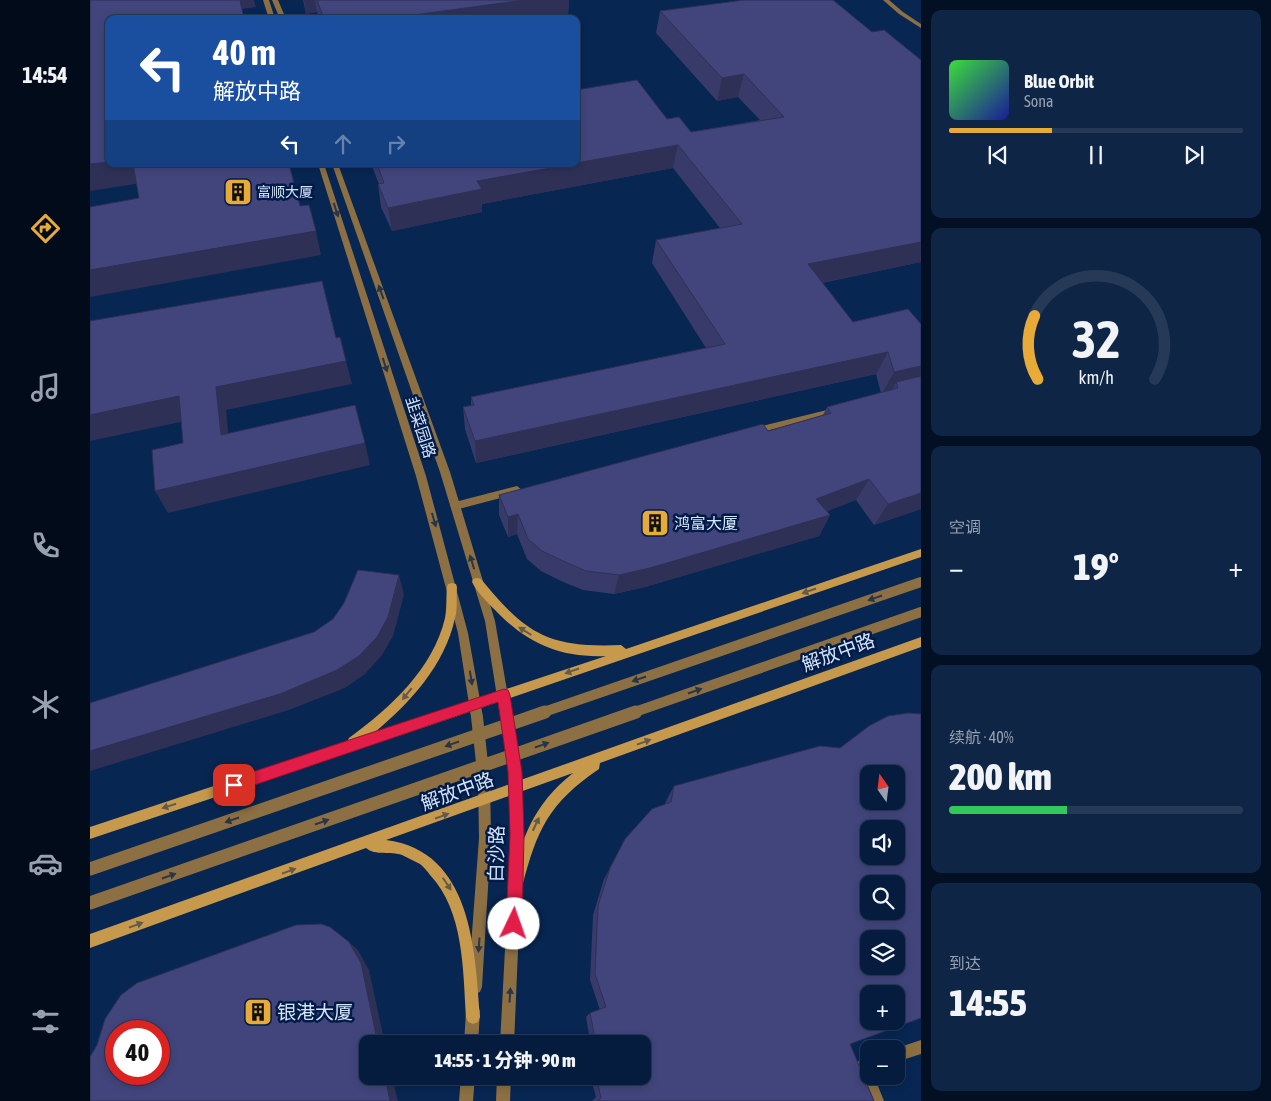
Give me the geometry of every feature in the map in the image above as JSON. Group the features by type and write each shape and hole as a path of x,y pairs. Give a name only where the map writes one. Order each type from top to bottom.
{"main road":[{"path":"90,833 475,705 921,553"},
{"path":"477,582 499,610 519,628 543,642 565,649 602,652 640,648"},
{"path":"343,749 368,732 394,710 439,650 450,618 452,588"},
{"name":"解放中路","path":"90,941 516,790 921,642"},
{"path":"516,887 525,849 542,812 556,793 580,774 615,753"},
{"path":"360,845 384,845 412,852 436,868 453,893 463,930 470,968 473,1017"}],"street":[{"path":"266,0 271,15"},
{"path":"275,0 281,15"},
{"path":"886,0 921,26"},
{"name":"韭菜园路","path":"322,167 421,476 464,633 475,705"},
{"name":"韭菜园路","path":"336,167 455,506 490,621 504,695"},
{"path":"740,435 845,409"},
{"path":"455,506 531,487"},
{"path":"90,869 921,582"},
{"name":"解放中路","path":"90,903 921,612"},
{"name":"白沙路","path":"504,695 516,790 516,887 508,1035"},
{"name":"白沙路","path":"472,1035 483,893 484,801 484,781 475,705"},
{"path":"905,1052 921,1047"},
{"path":"466,1101 467,1085"},
{"path":"503,1101 504,1085"},
{"path":"870,1085 877,1101"}],"building":[{"path":"90,0 240,0 243,15 105,15 105,162 90,164"},
{"path":"317,0 525,0 414,15 323,15"},
{"path":"744,0 833,0 872,32 884,30 921,60 921,242 808,264 853,322 908,309 921,324 921,366 894,372 888,352 475,441 463,407 474,405 471,397 725,344 656,240 742,224 678,145 580,162 580,89 637,80 667,119 679,117 691,132 784,117 744,74 722,78 660,11"},
{"path":"134,167 290,167 300,206 309,205 316,231 90,270 90,207 139,198"},
{"path":"378,167 556,167 477,181 482,189 388,208 378,184 384,183"},
{"path":"322,281 336,338 340,337 346,361 216,387 221,435 355,405 365,443 155,491 152,450 183,443 179,396 90,415 90,321"},
{"path":"921,376 921,493 888,504 869,479 816,499 830,515 650,568 619,575 586,571 542,551 528,539 518,514 508,517 499,495 763,424 768,431 831,413 827,407 898,388 896,382"},
{"path":"358,570 399,575 388,617 377,637 359,656 337,670 280,694 90,751 90,703 314,632 333,619 344,603"},
{"path":"909,713 921,714 921,1018 905,1024 905,985 860,985 860,1030 888,1030 850,1044 860,1068 860,1085 867,1085 874,1101 598,1101 601,1098 598,1085 651,1085 651,1035 590,1035 594,1033 590,1013 606,1007 595,974 598,906 610,868 625,839 652,809 671,802 674,786 820,746 840,748 869,726 888,716"},
{"name":"银港大厦","path":"321,924 330,927 349,942 361,963 376,1035 359,1035 359,1085 387,1085 390,1101 90,1101 90,1057 97,1045 105,1019 121,995 137,983 296,925"}],"place":[{"name":"富顺大厦","path":"238,192"},
{"name":"鸿富大厦","path":"655,523"},
{"name":"银港大厦","path":"258,1012"}],"route":[{"path":"234,785 504,695 515,772 517,835 514,924"}]}
